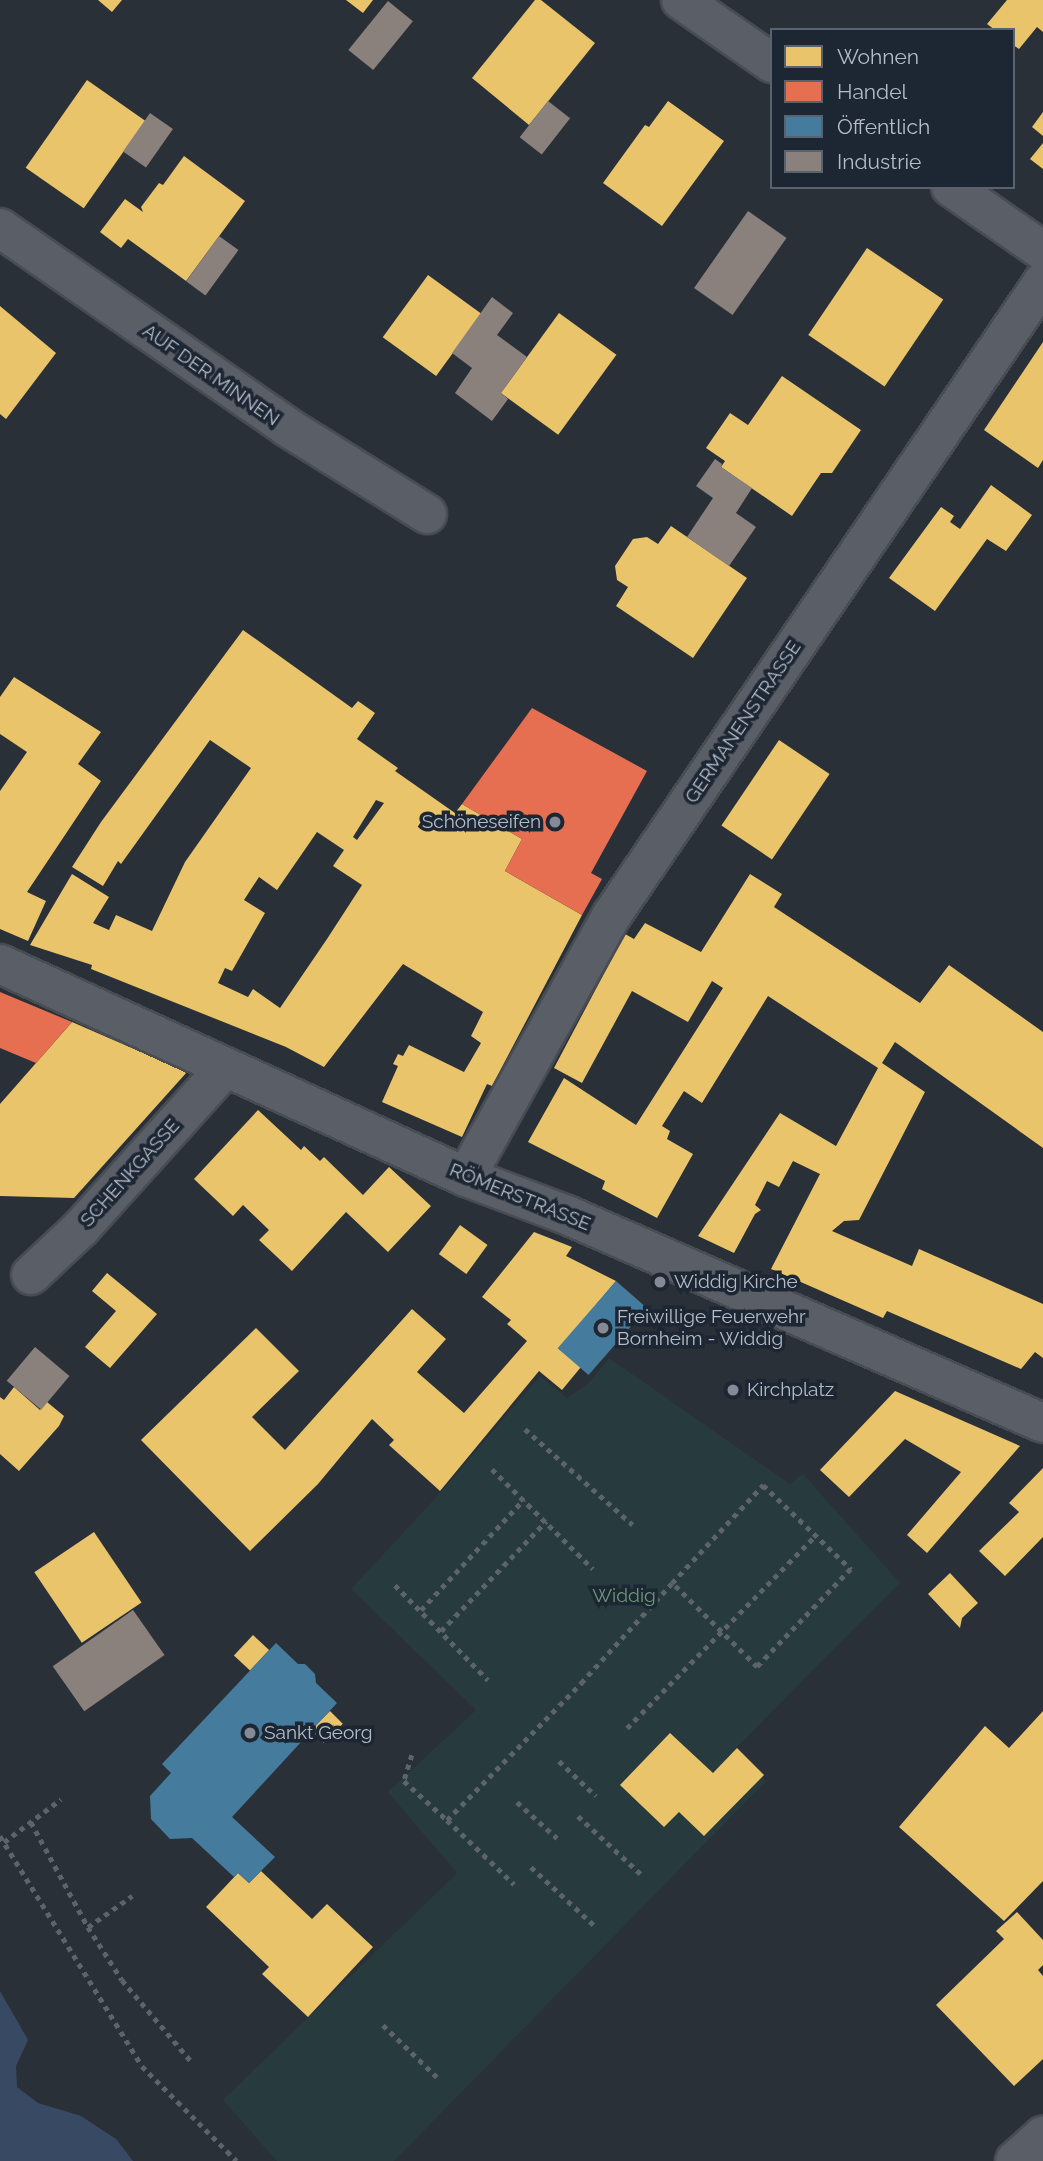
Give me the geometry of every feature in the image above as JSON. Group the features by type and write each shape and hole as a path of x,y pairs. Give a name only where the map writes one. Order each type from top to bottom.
{"street":[{"path":"681,0 770,62"},
{"path":"954,189 1043,251"},
{"name":"AUF DER MINNEN","path":"0,228 287,427 428,514"},
{"name":"GERMANENSTRASSE","path":"466,1177 612,915 1043,282"},
{"name":"RÖMERSTRASSE","path":"0,964 466,1177 567,1215 1043,1423"},
{"name":"SCHENKGASSE","path":"31,1275 81,1228 225,1069"},
{"path":"1015,2161 1043,2136"}],"path":[{"path":"525,1429 633,1525"},
{"path":"492,1469 593,1569"},
{"path":"447,1820 581,1683 763,1485 851,1569 757,1667 673,1583"},
{"path":"421,1610 524,1499"},
{"path":"442,1631 546,1521"},
{"path":"627,1728 816,1535"},
{"path":"395,1585 488,1680"},
{"path":"412,1755 404,1781 514,1884"},
{"path":"559,1761 596,1796"},
{"path":"4,1842 61,1799"},
{"path":"517,1802 557,1838"},
{"path":"578,1816 643,1876"},
{"path":"31,1822 88,1927 122,1980 191,2061"},
{"path":"0,1836 142,2066 237,2161"},
{"path":"530,1867 596,1927"},
{"path":"88,1927 131,1896"},
{"path":"383,2025 437,2077"}],"green space":[{"name":"Widdig","path":"609,1358 790,1484 803,1474 900,1583 735,1749 766,1781 394,2161 277,2161 223,2100 457,1873 388,1792 476,1710 351,1589 432,1502 540,1376 567,1398 589,1383"}],"water":[{"path":"0,1991 28,2040 16,2066 17,2087 38,2103 81,2116 116,2139 133,2161 0,2161"}],"building: Wohnen":[{"path":"98,0 122,0 112,12"},
{"path":"346,0 373,0 363,13"},
{"path":"535,0 541,0 595,43 529,125 472,78"},
{"path":"1007,0 1043,0 1043,32 1037,27 1019,49 1015,46 1015,28 992,28 987,24"},
{"path":"87,80 145,121 84,208 26,168"},
{"path":"668,101 724,141 662,226 603,183 645,125 649,127"},
{"path":"1043,112 1043,136 1032,127"},
{"path":"1043,143 1043,169 1030,159"},
{"path":"184,156 245,201 186,281 128,239 121,248 100,232 125,199 143,212 141,207 159,183 163,185"},
{"path":"867,248 943,299 885,386 808,335"},
{"path":"428,275 481,314 436,376 383,337"},
{"path":"0,306 56,353 6,419 0,414"},
{"path":"559,313 616,355 558,435 501,393"},
{"path":"1043,342 1043,460 1038,468 984,430"},
{"path":"782,376 861,430 832,473 821,473 792,516 721,467 725,461 706,448 730,413 748,425"},
{"path":"991,485 1032,515 1006,551 987,539 935,611 889,578 941,507 954,516 950,522 960,529"},
{"path":"671,526 747,578 693,658 616,606 628,587 617,580 615,566 633,539 647,537 658,544"},
{"path":"243,630 352,708 358,701 375,713 357,739 398,768 395,771 455,813 462,804 522,839 505,871 582,915 492,1086 487,1084 462,1137 382,1102 398,1066 393,1064 398,1054 403,1056 409,1045 464,1072 481,1043 471,1036 483,1012 403,964 324,1067 286,1047 91,969 92,965 30,945 72,874 109,897 93,923 109,930 116,915 152,931 185,862 251,768 210,740 121,864 118,861 103,886 72,867 101,822","holes":["376,800 384,803 357,840 353,837","317,832 344,850 333,866 362,885 327,939 280,1008 253,989 248,997 218,983 225,968 232,971 265,913 244,900 259,877 277,890"]},
{"path":"14,677 101,732 78,764 101,781 27,892 46,901 28,941 0,929 0,791 27,752 0,734 0,697"},
{"path":"779,740 830,774 772,860 721,825"},
{"path":"750,874 782,894 774,907 920,1003 949,965 1043,1032 1043,1148 895,1042 882,1063 925,1092 859,1220 844,1221 832,1231 912,1266 919,1249 1043,1304 1043,1358 1035,1352 1021,1369 887,1311 883,1318 771,1269 820,1174 793,1161 779,1187 767,1181 755,1205 761,1210 755,1214 734,1253 698,1236 780,1113 836,1146 878,1068 768,996 702,1103 684,1091 662,1126 670,1131 667,1139 693,1154 657,1218 602,1189 605,1181 528,1142 564,1078 636,1125 723,988 712,981 688,1022 632,991 582,1083 554,1068 625,934 634,939 645,923 701,952"},
{"path":"72,1022 187,1072 74,1198 0,1196 0,1104"},
{"path":"258,1110 301,1150 304,1146 320,1161 324,1157 363,1195 389,1167 431,1206 388,1252 346,1212 292,1271 259,1240 269,1230 243,1205 233,1216 194,1179"},
{"path":"460,1225 488,1245 466,1274 439,1254"},
{"path":"534,1232 572,1247 566,1256 616,1281 559,1349 581,1367 562,1390 539,1371 440,1491 389,1445 394,1440 372,1419 318,1484 250,1551 141,1440 256,1328 299,1371 252,1417 285,1450 412,1309 446,1339 417,1372 464,1413 527,1341 507,1324 511,1320 482,1297"},
{"path":"107,1273 157,1314 110,1368 85,1347 116,1311 92,1291"},
{"path":"14,1387 40,1410 47,1402 64,1416 59,1426 19,1471 0,1454 0,1397 4,1400"},
{"path":"895,1391 1020,1446 927,1553 907,1535 961,1472 905,1439 849,1497 820,1470"},
{"path":"1043,1468 1043,1537 1005,1576 979,1551 1019,1512 1009,1503"},
{"path":"94,1532 142,1602 82,1643 34,1572"},
{"path":"950,1573 978,1603 962,1618 960,1628 928,1594"},
{"path":"253,1635 269,1650 250,1670 234,1655"},
{"path":"330,1711 343,1724 324,1743 311,1730"},
{"path":"1043,1711 1043,1881 1004,1921 899,1827 985,1726 1009,1748"},
{"path":"670,1733 713,1773 737,1748 764,1775 704,1836 679,1812 664,1827 620,1785"},
{"path":"261,1871 312,1919 327,1904 373,1947 308,2017 262,1974 269,1967 206,1907 238,1873 249,1883"},
{"path":"1017,1912 1043,1940 1043,1965 1038,1970 1043,1976 1043,2059 1014,2086 936,2005 1004,1939 996,1931"}],"building: Handel":[{"name":"Schöneseifen","path":"532,708 647,771 591,873 602,879 582,915 505,871 522,839 462,804"},
{"path":"0,992 72,1022 36,1063 0,1048"}],"building: Öffentlich":[{"name":"Freiwillige Feuerwehr Bornheim - Widdig","path":"616,1281 647,1308 589,1375 558,1348"},
{"name":"Sankt Georg","path":"276,1643 298,1664 305,1664 315,1674 316,1683 337,1703 232,1817 275,1857 249,1883 238,1873 234,1877 192,1838 170,1839 151,1819 150,1796 171,1773 162,1764"}],"building: Industrie":[{"path":"388,1 413,21 373,70 348,50"},
{"path":"548,101 570,118 542,154 520,137"},
{"path":"150,113 173,129 146,168 123,152"},
{"path":"748,211 787,238 733,315 694,288"},
{"path":"219,236 238,250 206,295 186,281"},
{"path":"492,297 513,313 497,335 527,357 501,393 508,399 492,421 455,393 472,368 452,353"},
{"path":"715,459 722,464 721,467 752,488 736,513 756,527 729,566 687,537 713,498 696,486"},
{"path":"35,1347 69,1376 41,1410 7,1381"},
{"path":"133,1610 165,1655 84,1711 53,1666"}],"place":[{"name":"Schöneseifen","path":"555,822"},
{"name":"Widdig Kirche","path":"660,1282"},
{"name":"Freiwillige Feuerwehr Bornheim - Widdig","path":"603,1328"},
{"name":"Kirchplatz","path":"733,1390"},
{"name":"Sankt Georg","path":"250,1733"}]}
